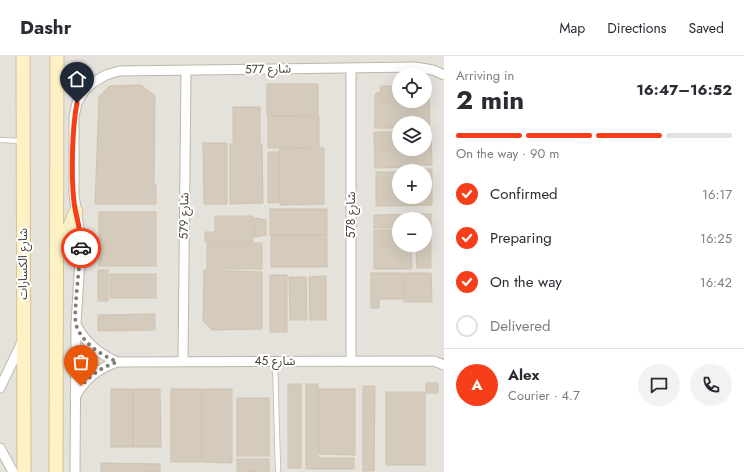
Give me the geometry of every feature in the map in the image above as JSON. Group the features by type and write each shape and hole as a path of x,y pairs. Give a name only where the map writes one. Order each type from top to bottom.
{"street":[{"name":"شارع الكسارات","path":"23,56 22,341 24,472"},
{"path":"56,472 57,56"},
{"name":"شارع 577","path":"76,210 74,195 74,117 77,103 84,91 94,82 106,75 119,71 416,67 433,70 444,75"},
{"name":"شارع 578","path":"350,361 351,68"},
{"name":"شارع 579","path":"183,361 186,71"},
{"path":"56,258 76,210"},
{"path":"75,472 74,398 76,324 81,243 81,231 76,210"},
{"name":"شارع 45","path":"76,324 83,337 92,348 117,362"},
{"path":"0,388 22,341"},
{"name":"شارع 45","path":"74,398 81,386 91,375 103,367 117,362 434,361 444,358"},
{"name":"شارع 45","path":"434,361 444,365"},
{"path":"0,448 13,472"}],"lane":[{"path":"0,140 23,141"},
{"path":"275,361 278,470"}],"shaded area":[{"path":"0,56 444,56 444,472 0,472"}],"building":[{"path":"267,84 318,84 318,115 267,116"},
{"path":"141,85 155,96 154,185 156,185 156,204 95,204 99,97 109,86"},
{"path":"381,86 392,86 392,108 429,108 430,116 392,116 392,128 375,128 375,94 380,92"},
{"path":"233,107 260,107 260,143 233,143"},
{"path":"268,116 319,116 319,147 268,148"},
{"path":"374,132 392,132 392,156 432,156 432,164 392,164 392,168 375,168"},
{"path":"203,143 227,143 227,204 204,204"},
{"path":"230,144 262,144 263,203 230,204"},
{"path":"324,148 324,204 280,205 279,149"},
{"path":"268,152 279,152 279,202 268,203"},
{"path":"376,172 392,172 392,204 432,205 376,206"},
{"path":"270,209 327,209 327,235 270,235"},
{"path":"99,212 156,212 156,266 99,266"},
{"path":"374,215 392,215 392,228 374,228"},
{"path":"215,216 253,216 253,242 205,242 205,232 215,232"},
{"path":"254,218 266,220 266,235 254,237"},
{"path":"374,230 392,230 392,252 411,252 412,269 374,269"},
{"path":"271,235 327,235 327,267 271,267"},
{"path":"207,243 262,243 262,269 207,269"},
{"path":"416,252 431,252 431,268 417,268"},
{"path":"98,270 108,270 108,301 98,301"},
{"path":"204,270 262,272 262,329 212,330 203,321"},
{"path":"371,273 403,273 403,299 379,299 379,308 371,308"},
{"path":"404,273 431,273 432,302 404,302"},
{"path":"110,274 156,274 156,298 110,298"},
{"path":"270,275 287,275 287,332 270,332"},
{"path":"326,276 326,320 310,320 309,277"},
{"path":"289,277 306,277 307,320 290,320"},
{"path":"155,314 155,330 98,331 98,315"},
{"path":"426,383 438,383 438,393 426,393"},
{"path":"288,384 301,384 301,468 288,468"},
{"path":"306,384 318,384 318,458 354,458 354,469 306,469"},
{"path":"363,386 375,386 374,471 363,471"},
{"path":"111,389 133,389 133,447 111,447"},
{"path":"133,389 160,389 161,447 133,447"},
{"path":"171,389 201,389 201,462 171,462"},
{"path":"202,389 232,389 232,463 202,462"},
{"path":"319,389 355,389 355,455 319,454"},
{"path":"386,392 425,392 425,465 386,465"},
{"path":"237,398 269,398 269,456 237,456"},
{"path":"237,459 269,459 269,472 237,471"},
{"path":"101,463 160,464 160,472 101,472"}],"way so far":[{"path":"81,248 76,324 83,337 92,348 117,362 103,367 91,375 81,386"}],"route":[{"path":"77,103 74,117 74,195 81,231 81,248"}]}
